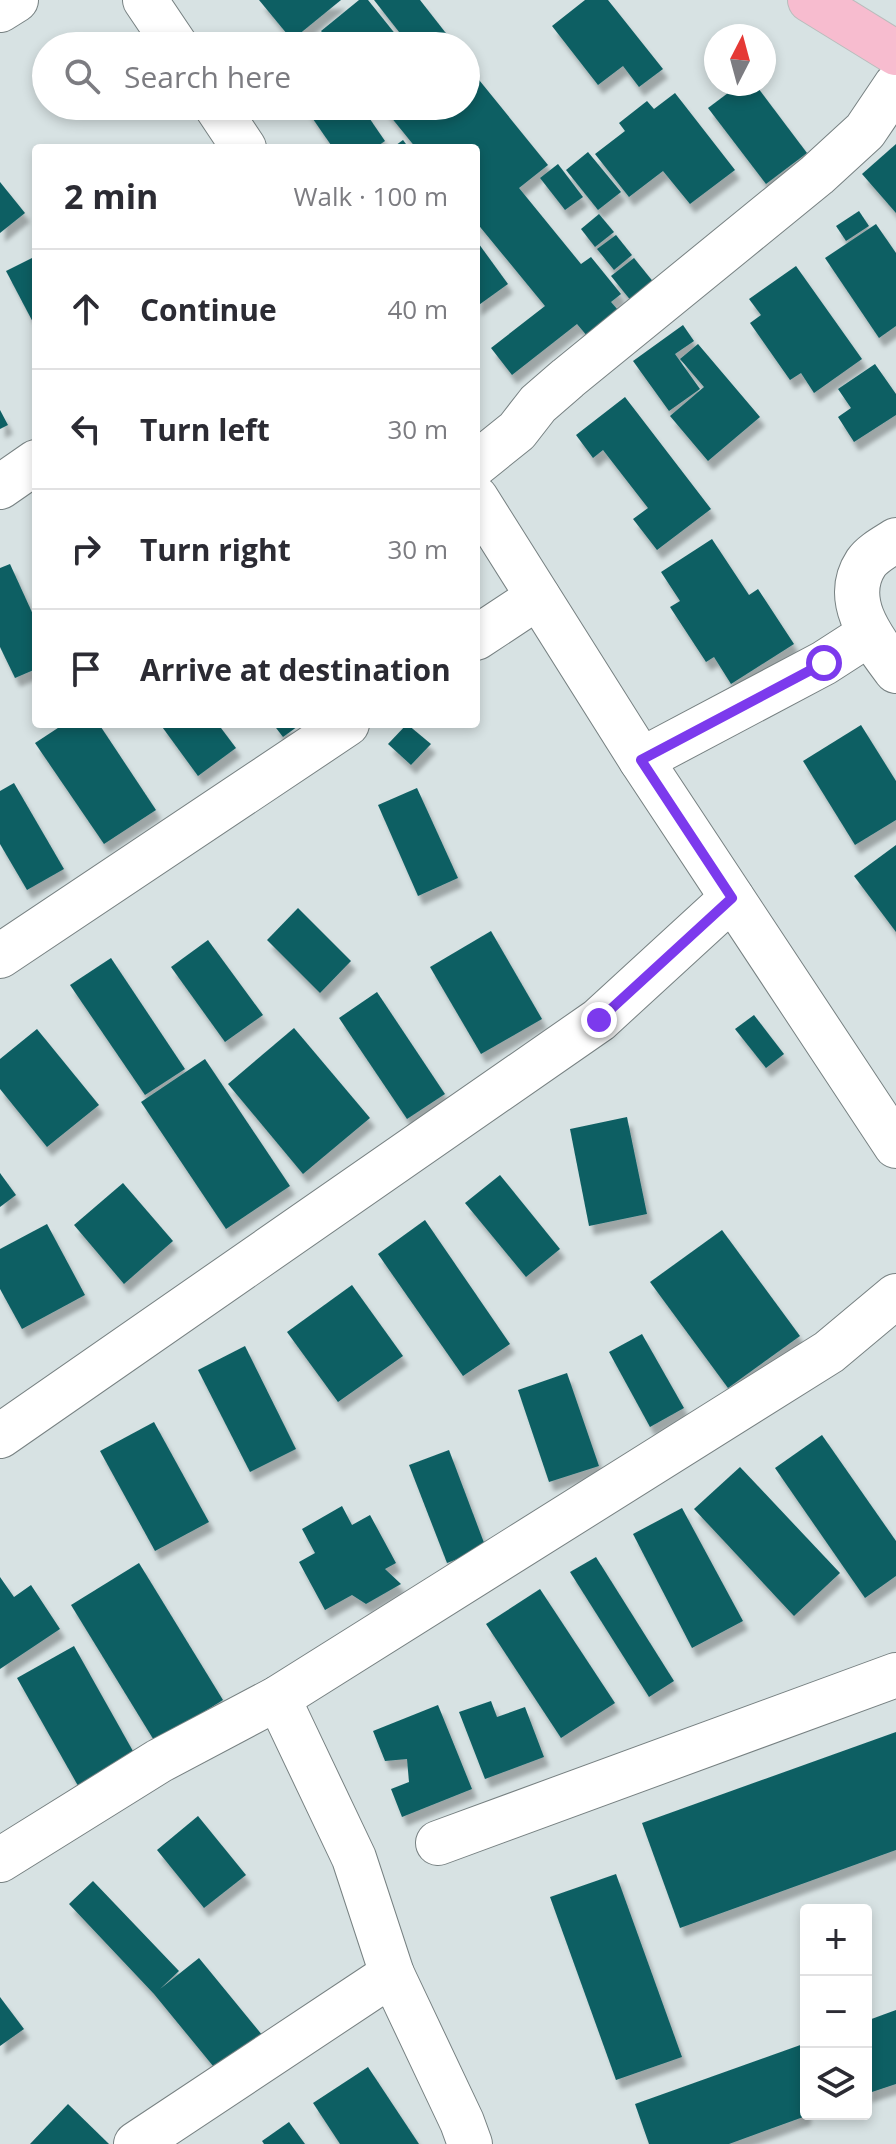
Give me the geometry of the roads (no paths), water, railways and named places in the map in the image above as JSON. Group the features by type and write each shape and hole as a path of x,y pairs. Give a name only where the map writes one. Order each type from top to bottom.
{"main road":[{"path":"810,0 896,53"}],"street":[{"path":"0,10 16,0"},
{"path":"145,0 167,32"},
{"path":"480,461 517,431 538,404 568,378 865,131 896,85"},
{"path":"225,120 241,144"},
{"path":"0,487 32,465"},
{"path":"480,504 641,760 896,1146"},
{"path":"896,540 868,560 860,575 859,606 869,634 896,671"},
{"path":"480,635 538,597"},
{"path":"641,760 824,663 869,634"},
{"path":"0,956 341,728"},
{"path":"0,1436 599,1020 732,898"},
{"path":"0,1860 159,1761 278,1698 829,1352 896,1296"},
{"path":"438,1843 896,1675"},
{"path":"278,1698 354,1858 392,1974 470,2144"},
{"path":"136,2144 392,1974"}]}
